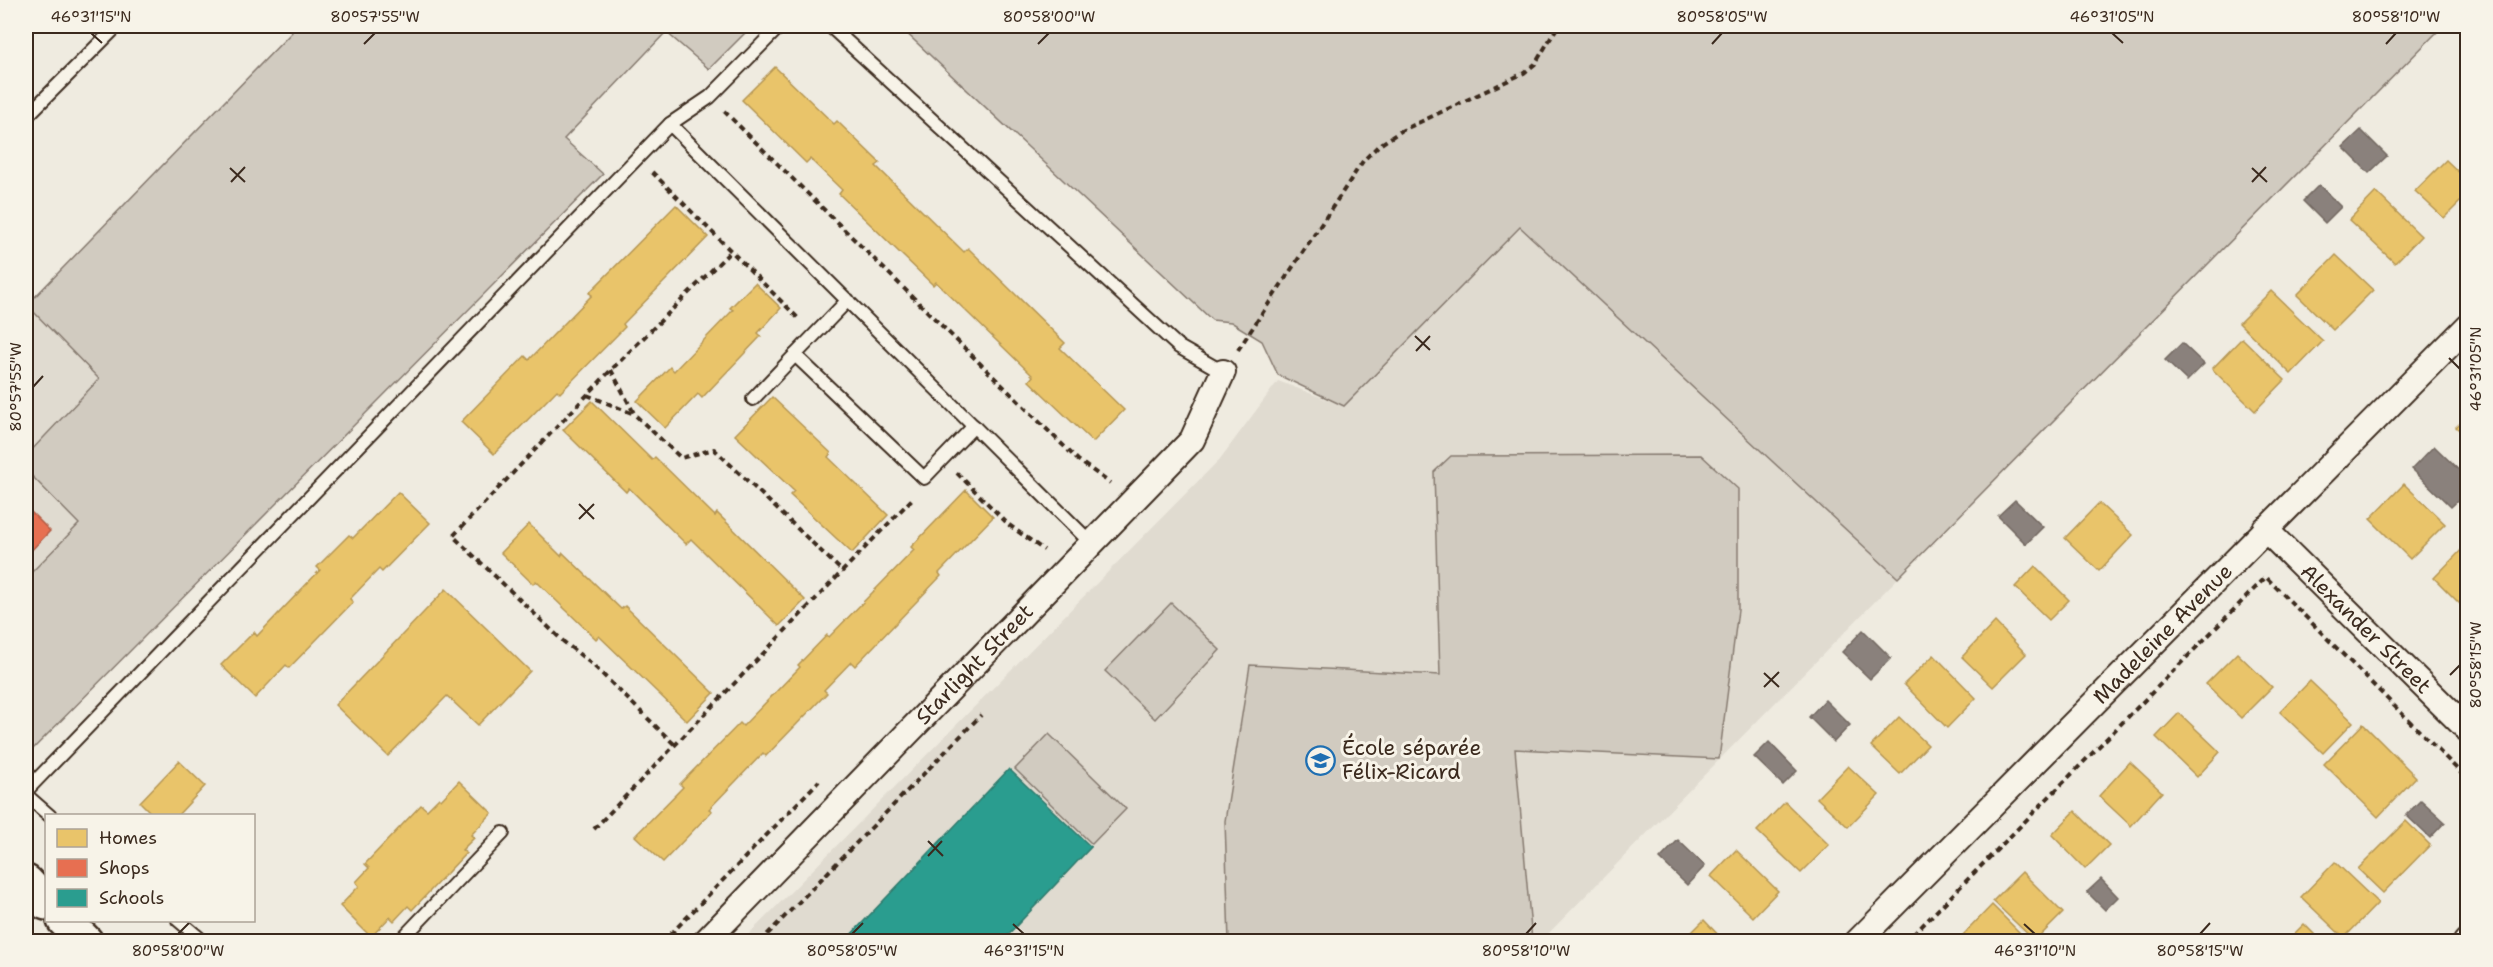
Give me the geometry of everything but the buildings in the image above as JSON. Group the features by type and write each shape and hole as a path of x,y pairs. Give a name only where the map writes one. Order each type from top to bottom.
{"main road":[{"path":"26,882 45,902"},
{"path":"65,922 86,942"}],"street":[{"name":"Madeleine Avenue","path":"1857,942 2468,326"},
{"name":"Starlight Street","path":"705,942 1192,440 1224,372"},
{"name":"Alexander Street","path":"2265,529 2468,730"}],"lane":[{"path":"26,117 117,26"},
{"path":"48,814 26,793 637,156 670,124 710,97 780,26"},
{"path":"830,26 1179,348 1224,372"},
{"path":"670,124 1092,544"},
{"path":"753,399 848,300"},
{"path":"795,355 924,478 974,426"},
{"path":"399,942 503,833"},
{"path":"179,922 204,942"}],"path":[{"path":"1224,372 1370,153 1401,131 1524,73 1535,64 1558,26"},
{"path":"710,97 1078,460 1110,483"},
{"path":"637,156 815,335"},
{"path":"674,744 593,665 564,642 453,536 611,370 730,252"},
{"path":"611,370 635,415 681,458 714,449 843,572"},
{"path":"587,395 635,415"},
{"path":"942,459 1009,525 1044,550"},
{"path":"594,829 843,572 921,489 924,478"},
{"path":"1906,942 2266,577 2468,780"},
{"path":"760,942 981,715"}],"shaded area":[{"path":"286,26 752,26 709,69 666,32 564,139 603,174 26,756 26,578 79,524 26,470 26,456 99,379 27,305 292,32"},
{"path":"899,26 2443,26 1898,578 1520,227 1344,406 1278,375 1262,341 1231,322 1212,320"},
{"name":"École séparée Félix-Ricard","path":"1520,226 1898,578 1541,941 741,942 1220,459 1278,381 1344,406"},
{"path":"26,306 99,379 26,456"},
{"path":"1701,455 1738,489 1738,610 1719,759 1515,749 1532,941 1229,941 1225,821 1250,665 1440,675 1434,472 1451,456"},
{"path":"26,470 79,524 26,578"},
{"path":"1171,603 1220,650 1155,719 1105,671"},
{"path":"1049,734 1126,809 1092,844 1015,769"}],"place":[{"name":"École séparée Félix-Ricard","path":"1321,760"}]}
